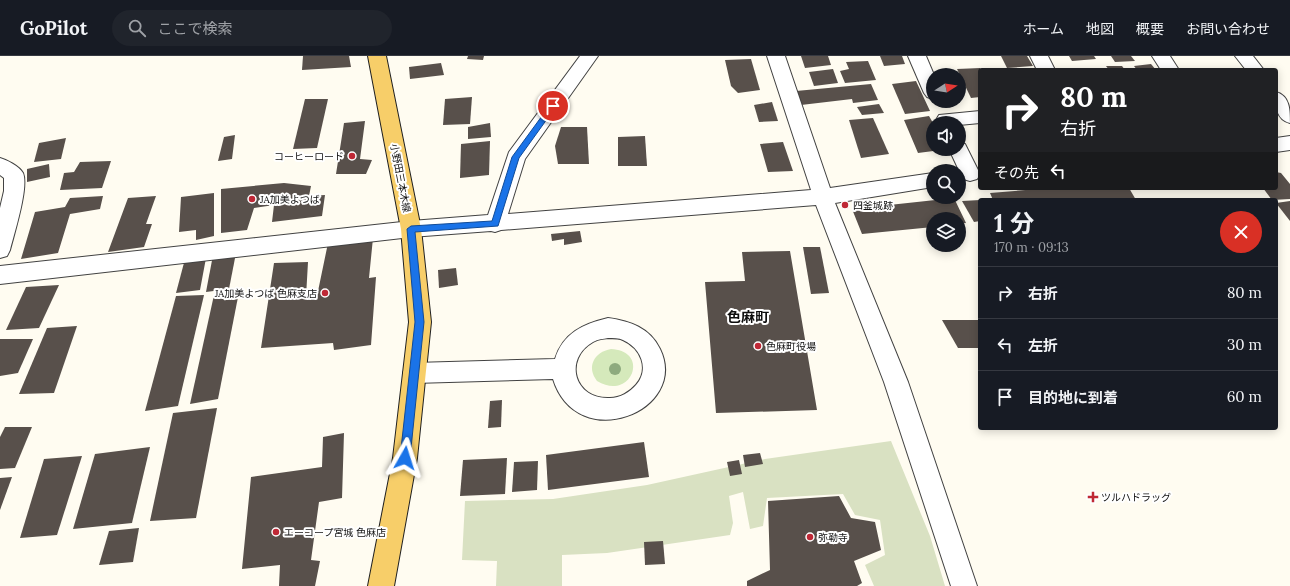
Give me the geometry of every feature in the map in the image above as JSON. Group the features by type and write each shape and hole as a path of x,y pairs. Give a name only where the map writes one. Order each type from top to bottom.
{"main road":[{"name":"小野田三本木線","path":"377,56 411,229 420,322 405,458 382,586"}],"street":[{"path":"495,224 516,157 589,56"},
{"path":"776,56 823,197 896,382 913,438 964,586"},
{"path":"917,56 926,77"},
{"path":"1039,56 1045,68"},
{"path":"1160,56 1169,68"},
{"path":"1244,56 1253,68"},
{"path":"1278,101 1290,117"},
{"path":"966,119 978,117"},
{"path":"1278,145 1290,144"},
{"path":"961,156 970,174"},
{"path":"0,166 14,175 14,191 0,250"},
{"path":"0,275 411,229 495,224 823,197 926,181"},
{"path":"414,373 563,369"}],"green space":[{"path":"611,349 623,352 630,358 633,366 632,374 627,381 619,385 609,386 597,381 592,371 592,366 596,357 600,353"},
{"path":"891,441 930,536 945,586 874,586 865,565 885,555 880,520 855,515 843,494 767,498 763,526 750,529 743,492 729,496 733,523 730,535 607,553 562,555 562,586 496,586 497,561 462,560 465,501 553,499 647,485 765,459"}],"building":[{"path":"303,56 349,56 351,67 302,70"},
{"path":"468,56 484,56 483,60 467,59"},
{"path":"801,56 828,56 831,65 805,68"},
{"path":"880,56 902,56 905,64 884,66"},
{"path":"1001,56 1027,56 1033,66 1007,68"},
{"path":"1069,56 1094,56 1096,59 1072,61"},
{"path":"1111,56 1131,56 1135,61 1115,62"},
{"path":"751,59 760,90 738,93 731,86 725,60"},
{"path":"868,61 876,80 845,83 840,71 849,69 846,62"},
{"path":"441,63 444,75 410,79 409,67"},
{"path":"1151,64 1154,68 1136,68 1134,66"},
{"path":"1106,66 1122,66 1124,68 1108,68"},
{"path":"978,68 978,97 971,98 966,88 966,69"},
{"path":"833,69 838,83 814,86 809,72"},
{"path":"916,81 926,102 926,108 929,108 930,111 905,114 892,84"},
{"path":"871,84 878,100 853,103 852,99 801,105 796,91"},
{"path":"472,97 470,124 443,125 445,99"},
{"path":"305,99 328,99 317,148 293,149"},
{"path":"772,102 778,121 759,122 754,105"},
{"path":"879,104 884,113 862,115 857,107"},
{"path":"926,116 926,152 918,153 904,120"},
{"path":"873,118 889,154 861,158 849,120"},
{"path":"365,121 360,159 372,160 366,174 336,174 344,123"},
{"path":"490,123 491,137 468,139 468,127"},
{"path":"561,127 587,127 589,164 558,164 555,146"},
{"path":"235,135 232,159 218,161 224,137"},
{"path":"645,136 647,166 618,166 618,137"},
{"path":"66,138 61,159 34,162 39,143"},
{"path":"490,141 489,175 460,178 461,144"},
{"path":"783,142 793,171 768,172 760,144"},
{"path":"111,161 102,188 60,190 64,173 74,172 80,162"},
{"path":"49,164 50,177 27,182 27,169"},
{"path":"1278,172 1281,173 1290,184 1290,199 1278,200 1278,198 1270,198 1264,190 1278,190"},
{"path":"284,183 311,186 309,196 325,195 322,216 272,222 274,205 254,208 247,230 221,233 221,189"},
{"path":"1026,190 1130,190 1135,198 992,198 990,193"},
{"path":"214,193 214,236 196,240 196,230 179,232 181,197"},
{"path":"103,196 100,209 70,214 58,253 21,259 35,212 65,207 70,198"},
{"path":"156,196 146,224 152,224 144,247 108,252 128,198"},
{"path":"978,200 978,221 974,222 964,204 966,204 966,201"},
{"path":"926,201 926,204 957,204 961,212 926,212 926,228 862,234 852,209"},
{"path":"1290,201 1290,221 1278,206 1278,203"},
{"path":"580,231 582,242 564,245 564,239 552,241 551,234"},
{"path":"373,238 369,278 376,277 371,345 334,350 333,343 261,348 274,263 308,262 306,297 317,296 328,243"},
{"path":"803,247 820,247 829,293 811,294"},
{"name":"色麻町役場","path":"790,251 817,410 716,413 705,282 745,281 742,252"},
{"path":"236,253 229,289 206,292 213,255"},
{"path":"206,258 200,290 176,293 185,259"},
{"path":"456,268 458,285 439,288 438,270"},
{"path":"59,285 39,328 6,330 26,287"},
{"path":"239,292 218,399 190,404 214,295"},
{"path":"204,295 178,406 145,411 176,296"},
{"path":"942,320 978,320 978,348 958,348"},
{"path":"77,326 54,393 19,394 47,328"},
{"path":"0,339 33,339 18,373 0,376"},
{"path":"502,400 501,427 488,428 490,401"},
{"path":"217,408 196,518 150,521 173,413"},
{"path":"5,427 32,427 15,468 0,469 0,437"},
{"path":"344,433 342,498 319,502 311,560 320,561 315,586 279,586 280,565 242,569 251,477 322,467 323,437"},
{"path":"644,442 649,477 548,490 546,455"},
{"path":"150,447 132,523 73,529 95,454"},
{"path":"760,453 763,464 745,467 743,455"},
{"path":"82,456 57,535 20,538 44,459"},
{"path":"507,458 505,494 460,496 463,460"},
{"path":"739,460 742,474 730,476 727,462"},
{"path":"538,461 537,490 512,492 514,462"},
{"path":"12,477 0,510 0,478"},
{"path":"839,496 851,518 875,522 881,550 854,561 862,583 857,586 747,586 747,581 770,570 768,501"},
{"path":"139,528 133,562 99,565 109,531"},
{"path":"663,541 665,564 645,565 644,542"}],"place":[{"name":"コーヒーロード","path":"352,156"},
{"name":"JA加美よつば","path":"252,199"},
{"name":"四釜城跡","path":"845,205"},
{"name":"JA加美よつば 色麻支店","path":"325,293"},
{"name":"色麻町役場","path":"758,346"},
{"name":"ツルハドラッグ","path":"1093,497"},
{"name":"エーコープ宮城 色麻店","path":"276,532"},
{"name":"弥勒寺","path":"810,537"}],"district":[{"name":"色麻町","path":"748,317"}],"route":[{"path":"405,458 420,322 411,229 495,224 516,157 553,106"}]}
